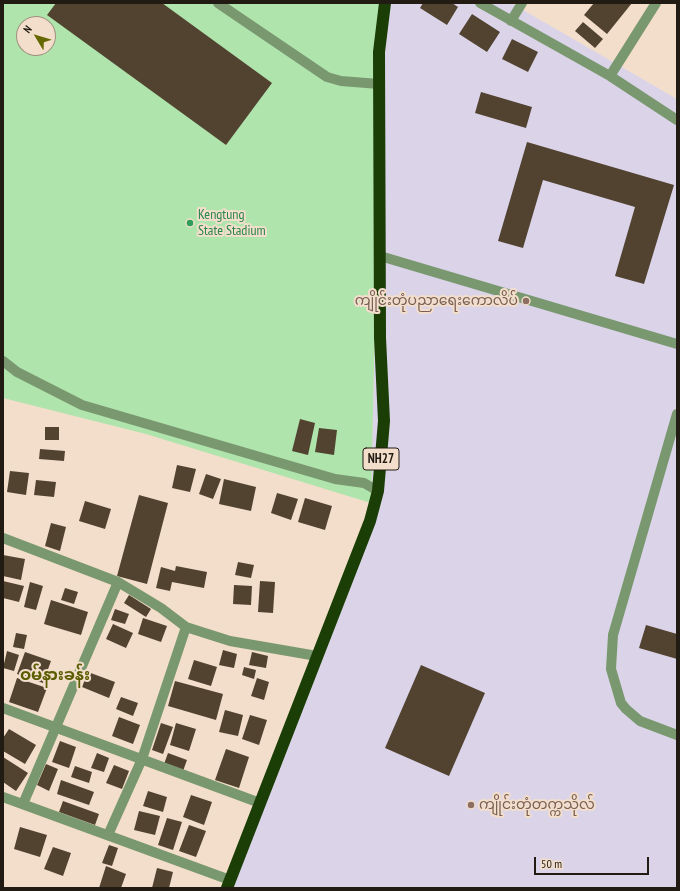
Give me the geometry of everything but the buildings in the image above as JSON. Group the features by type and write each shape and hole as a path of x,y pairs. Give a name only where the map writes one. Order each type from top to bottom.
{"highway":[{"name":"NH27","path":"228,884 370,521 378,492 384,421 380,338 379,52 385,3"}],"street":[{"path":"218,3 328,77 341,81 380,84"},
{"path":"480,3 610,76 677,120"},
{"path":"511,21 522,3"},
{"path":"610,76 656,3"},
{"path":"380,256 677,344"},
{"path":"3,361 17,372 82,405 335,479 364,483 378,492"},
{"path":"677,414 613,634 611,669 621,702 626,709 640,721 677,736"},
{"path":"3,538 118,582 161,608 186,627 230,641 317,656"},
{"path":"23,804 118,582"},
{"path":"108,835 142,759 186,627"},
{"path":"3,708 260,803"},
{"path":"3,797 108,835 228,884"}],"shaded area":[{"name":"ကျိုင်းတုံပညာရေးကောလိပ်","path":"382,3 511,3 677,99 677,888 233,888 371,503"}],"green space":[{"name":"Kengtung State Stadium","path":"3,3 382,3 371,503 146,434 3,398"}],"place":[{"name":"Kengtung State Stadium","path":"190,223"},
{"name":"ကျိုင်းတုံပညာရေးကောလိပ်","path":"526,301"},
{"name":"ကျိုင်းတုံတက္ကသိုလ်","path":"471,805"}],"district":[{"name":"ဝမ်နားခန်း","path":"55,675"}]}
